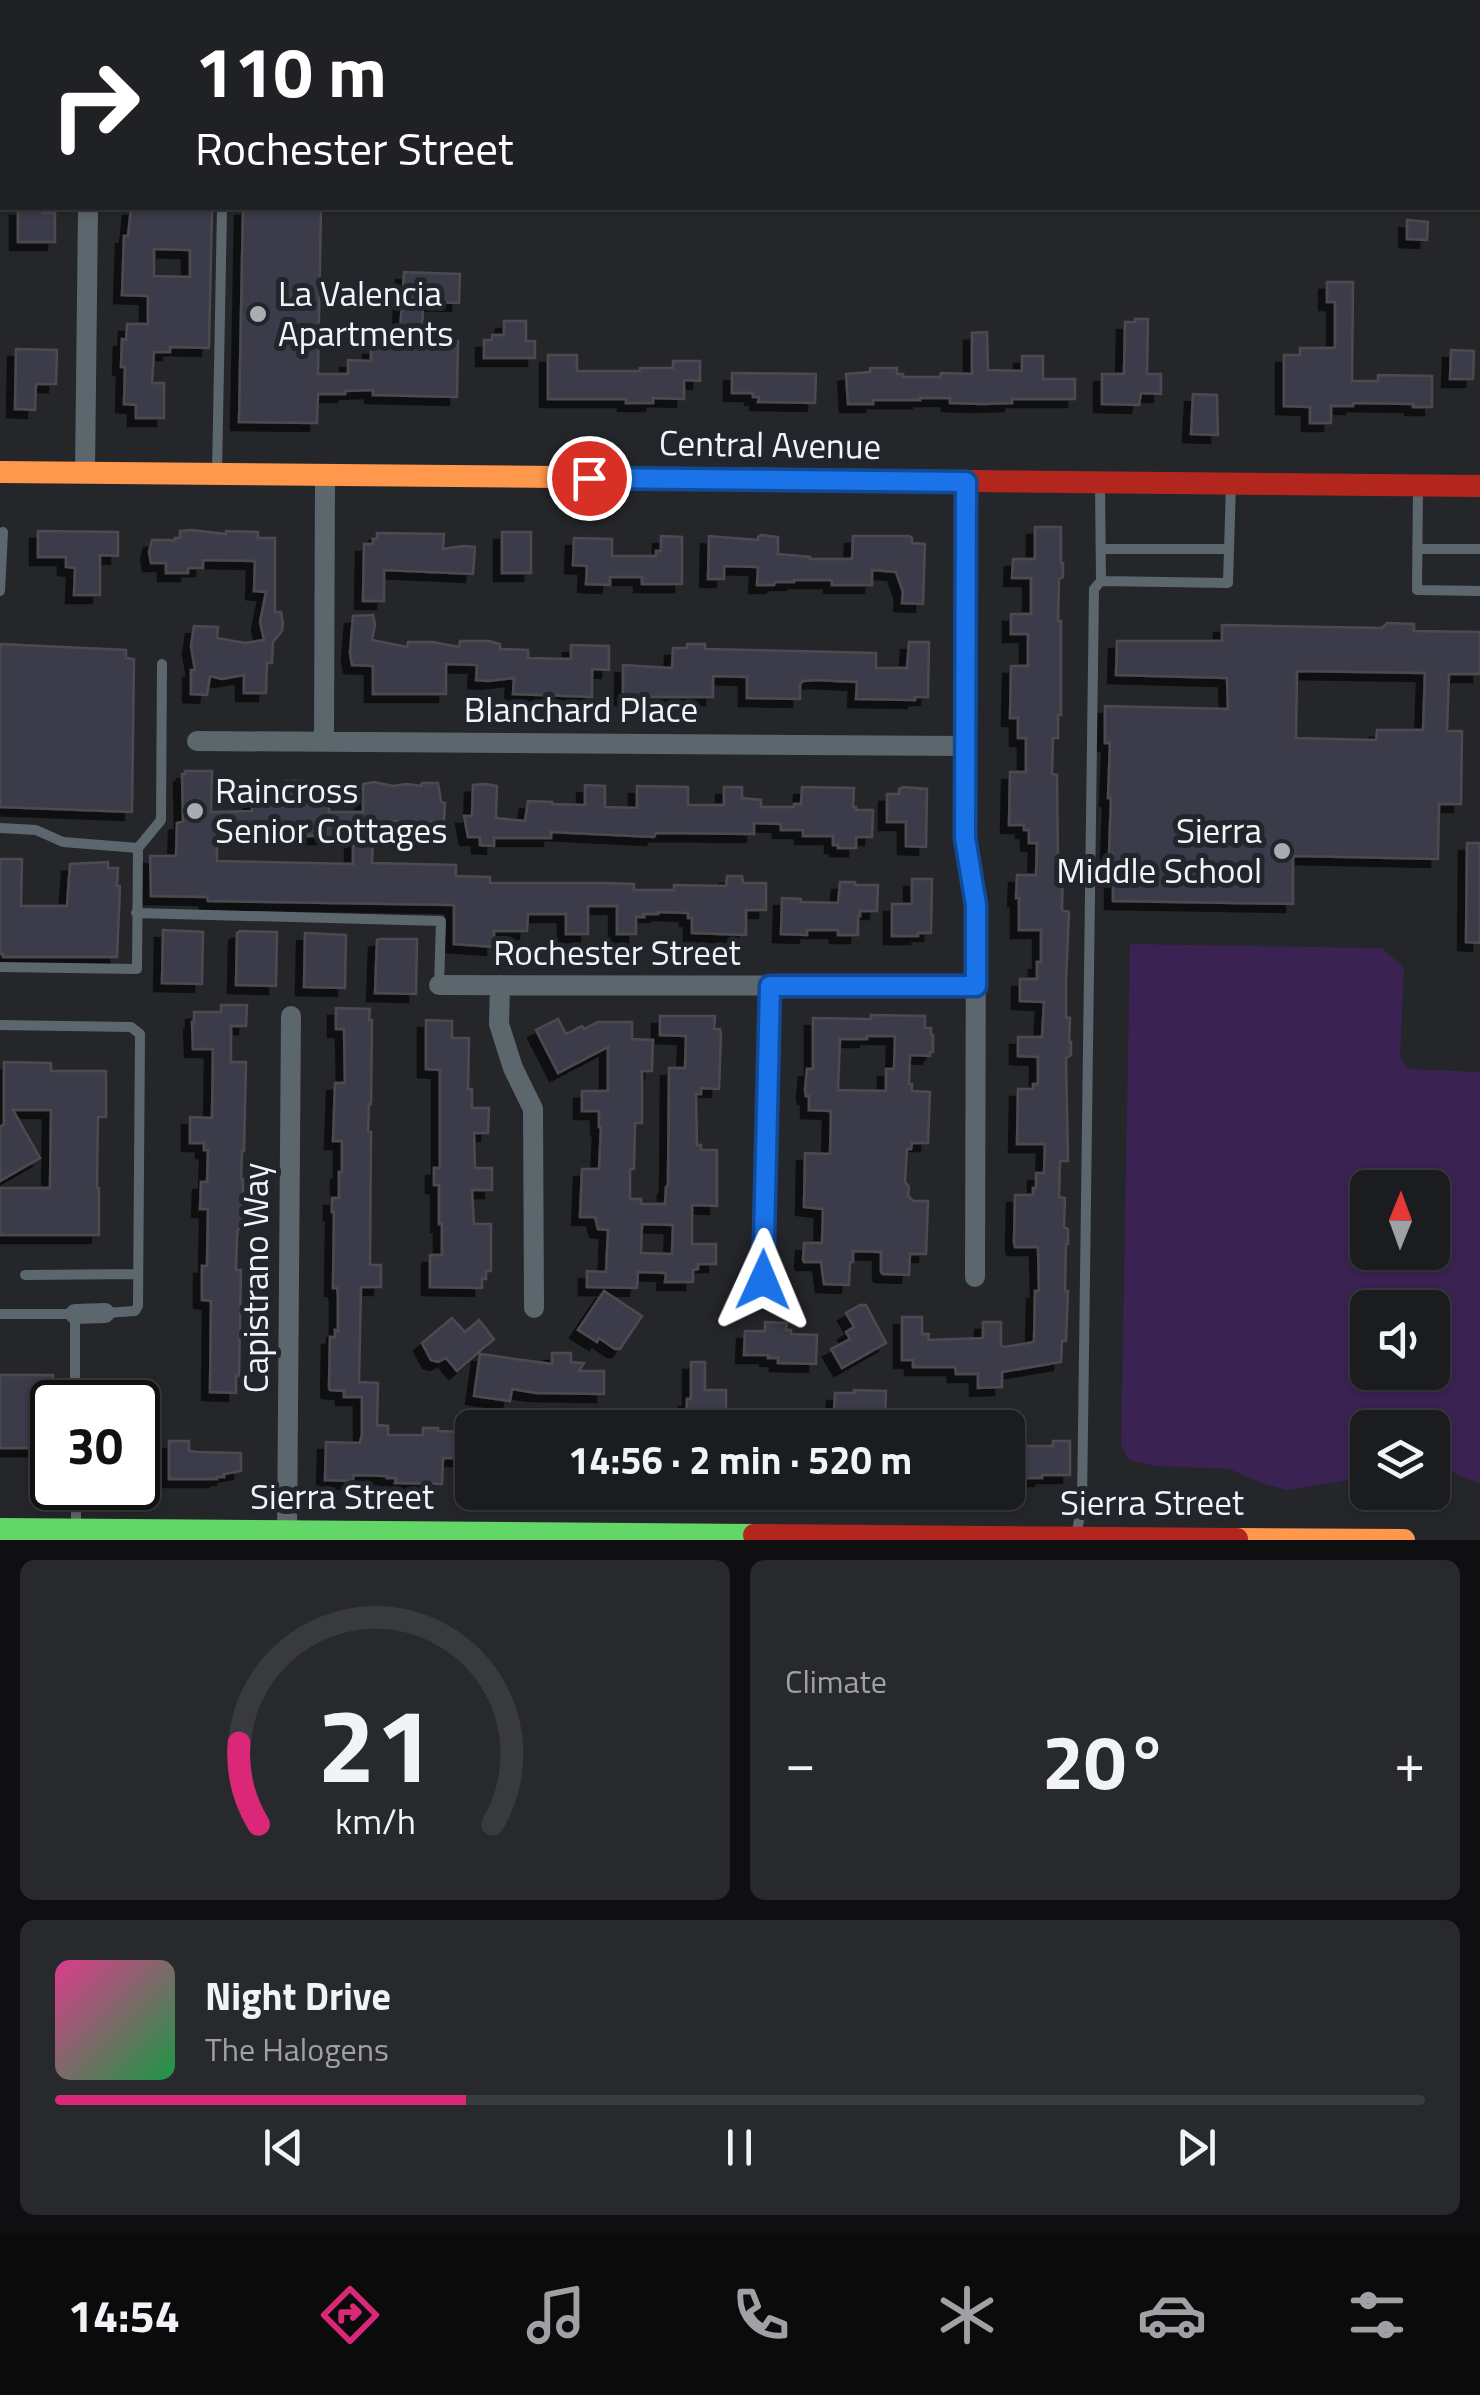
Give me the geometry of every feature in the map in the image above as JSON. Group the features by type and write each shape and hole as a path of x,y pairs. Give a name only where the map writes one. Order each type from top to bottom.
{"main road":[{"name":"Central Avenue","path":"0,472 1480,486"},
{"name":"Sierra Street","path":"0,1529 287,1536 1404,1540"}],"street":[{"path":"84,473 88,210"},
{"path":"324,740 326,476"},
{"path":"966,482 965,838 976,905 974,1277"},
{"name":"Blanchard Place","path":"197,740 964,746"},
{"path":"500,985 499,1024 513,1068 533,1109 534,1308"},
{"name":"Rochester Street","path":"439,986 976,986"},
{"path":"763,1280 770,986"},
{"name":"Capistrano Way","path":"287,1536 291,1016"},
{"path":"75,1314 105,1313"}],"lane":[{"path":"217,474 222,210"},
{"path":"1100,483 1101,581"},
{"path":"1076,1539 1082,1504 1094,588 1101,581 1228,583 1231,484"},
{"path":"1418,486 1417,590 1480,591"},
{"path":"0,592 3,532"},
{"path":"1100,548 1229,549"},
{"path":"1417,550 1480,549"},
{"path":"0,967 136,968 138,848 162,820 162,664"},
{"path":"0,828 36,830 63,842 138,848"},
{"path":"136,914 441,921 439,986"},
{"path":"0,1025 132,1026 140,1034 138,1306 135,1312 105,1313"},
{"path":"25,1276 138,1274"},
{"path":"0,1314 75,1314 76,1380"},
{"path":"76,1510 76,1530"}],"shaded area":[{"path":"1130,944 1382,948 1404,968 1400,1057 1409,1069 1480,1072 1480,1484 1450,1471 1450,1410 1350,1410 1350,1480 1287,1490 1229,1469 1155,1466 1129,1460 1121,1445"}],"building":[{"path":"18,210 55,213 55,242 18,242"},
{"path":"131,210 212,210 209,348 170,347 170,352 154,352 152,383 164,383 164,418 136,418 136,405 124,404 122,339 126,340 127,324 148,324 148,296 122,295 124,236 128,236","holes":["154,249 190,250 190,277 154,276"]},
{"path":"243,210 321,210 318,374 348,374 348,360 371,361 371,347 399,347 404,272 460,274 459,303 423,302 422,340 458,341 457,397 373,395 373,390 318,394 317,423 239,422"},
{"path":"1407,220 1428,222 1427,240 1407,239"},
{"path":"1327,282 1353,282 1352,381 1378,381 1378,375 1432,376 1432,407 1353,403 1331,406 1331,423 1310,423 1310,407 1284,406 1284,355 1300,355 1300,348 1335,348 1335,302 1327,302"},
{"path":"1148,319 1147,374 1161,374 1161,394 1141,393 1139,405 1102,404 1102,374 1124,374 1125,322"},
{"path":"504,321 526,321 526,341 535,341 535,358 484,358 484,340 504,335"},
{"path":"987,332 988,370 1022,371 1022,356 1043,356 1043,379 1075,379 1075,399 1012,399 1012,403 983,404 920,398 848,404 846,374 870,372 870,368 897,368 897,374 903,377 972,374 972,333"},
{"path":"16,349 57,350 56,384 36,384 35,410 15,409"},
{"path":"1451,350 1474,351 1473,379 1450,379"},
{"path":"548,355 577,355 577,371 640,371 673,368 673,361 700,361 700,381 684,380 684,399 653,398 653,403 548,399"},
{"path":"732,373 816,374 815,403 758,402 759,397 753,397 753,393 732,393"},
{"path":"1193,394 1217,395 1218,435 1191,434"},
{"path":"1035,527 1061,527 1063,563 1058,621 1061,715 1058,738 1053,738 1052,774 1057,775 1062,910 1069,912 1068,1161 1060,1161 1059,1197 1065,1198 1064,1227 1068,1229 1066,1341 1062,1341 1061,1362 1002,1372 1002,1387 978,1388 978,1374 956,1374 955,1367 913,1367 913,1360 902,1360 902,1317 922,1317 922,1334 929,1334 928,1340 983,1338 983,1322 1001,1322 1004,1347 1034,1342 1038,1247 1015,1247 1015,1195 1033,1195 1036,1173 1044,1173 1045,1144 1017,1144 1018,1089 1033,1089 1033,1084 1038,1084 1038,1057 1018,1056 1018,1037 1042,1037 1044,1002 1020,1001 1020,979 1037,979 1041,930 1019,930 1016,898 1017,875 1036,875 1037,843 1029,843 1029,830 1024,830 1024,825 1009,825 1010,772 1026,772 1026,738 1018,738 1018,718 1010,718 1011,666 1028,666 1028,634 1011,634 1011,614 1031,614 1031,578 1012,578 1013,559 1035,559"},
{"path":"38,531 118,532 118,556 100,555 100,595 74,595 75,568 66,567 66,557 38,557"},
{"path":"180,531 258,532 258,538 275,538 275,612 281,612 283,623 273,642 272,663 267,663 266,693 244,693 244,675 222,679 210,676 207,695 191,694 194,626 218,627 217,638 245,643 264,640 260,622 266,592 254,591 255,561 203,560 203,568 188,568 188,573 166,573 166,563 151,563 152,540 175,540 180,538"},
{"path":"502,532 531,532 531,573 502,573"},
{"path":"377,533 444,534 443,549 475,547 473,574 384,570 384,601 363,601 364,544 373,544"},
{"path":"761,535 778,537 778,554 810,559 852,559 853,536 909,536 912,543 925,544 923,604 902,603 903,592 896,572 872,570 872,585 794,580 757,585 758,567 724,566 724,579 708,579 709,536 758,540"},
{"path":"661,536 682,537 682,584 642,584 642,577 610,577 610,585 586,584 587,566 573,565 574,538 612,539 612,556 656,556 656,551 661,551"},
{"path":"373,615 372,640 407,647 408,642 459,647 460,641 489,641 500,644 500,649 528,650 528,658 571,659 571,645 609,646 609,670 592,669 592,697 513,694 514,678 476,680 477,665 446,664 446,694 373,694 373,666 352,665 350,653 353,616"},
{"path":"1387,623 1414,624 1414,631 1480,632 1480,674 1449,674 1447,731 1462,731 1461,804 1439,804 1438,859 1295,856 1293,904 1113,901 1113,854 1109,854 1110,743 1105,743 1105,706 1228,709 1227,678 1116,675 1117,641 1222,641 1222,625 1382,628","holes":["1297,671 1425,673 1423,730 1377,730 1376,740 1296,738"]},
{"path":"909,642 929,642 928,697 856,699 857,682 816,680 800,684 800,699 747,698 747,677 713,676 713,697 623,697 623,665 672,668 673,648 687,648 687,644 705,644 705,649 876,653 876,668 907,668"},
{"path":"0,644 126,650 126,658 134,659 132,812 0,807"},
{"path":"212,771 211,812 252,811 252,783 286,785 286,781 303,781 307,799 329,799 329,812 363,812 363,784 438,783 441,802 445,803 444,822 385,821 385,836 373,835 372,863 456,865 456,876 490,877 490,883 634,884 634,890 674,890 674,885 726,886 727,876 742,876 743,883 766,883 766,910 746,910 746,935 692,933 688,913 658,912 636,917 636,934 617,934 617,906 588,906 588,934 566,934 566,914 528,914 527,931 494,931 494,947 454,944 454,905 208,901 207,897 151,896 150,856 176,856 177,823 183,821 185,774","holes":["217,834 353,836 353,864 217,861"]},
{"path":"473,785 497,786 496,818 525,821 528,801 585,805 585,785 605,786 605,807 637,808 637,786 688,787 688,805 724,805 724,787 742,787 742,798 761,800 761,807 801,804 802,787 854,788 853,807 873,810 872,837 856,837 856,848 838,848 833,845 833,836 803,836 803,830 781,830 781,824 754,823 754,834 656,833 654,837 551,832 551,838 494,838 494,846 480,845 480,837 468,837 464,816 472,816"},
{"path":"903,787 927,789 926,847 906,846 906,822 887,822 887,794 899,794"},
{"path":"1467,843 1480,843 1480,943 1466,942"},
{"path":"0,859 22,859 21,906 67,906 70,864 108,862 108,868 118,868 117,957 3,957"},
{"path":"912,879 932,879 931,933 892,936 892,904 912,904"},
{"path":"840,882 878,885 877,911 860,911 858,935 838,935 838,930 781,934 782,898 838,903"},
{"name":"Raincross Senior Cottages","path":"163,930 203,932 202,984 162,983"},
{"name":"Raincross Senior Cottages","path":"240,931 277,932 276,986 236,985"},
{"name":"Raincross Senior Cottages","path":"305,933 346,935 345,988 304,987"},
{"name":"Raincross Senior Cottages","path":"380,939 417,939 416,994 375,993"},
{"path":"221,1005 247,1005 246,1026 231,1026 231,1062 246,1062 243,1229 238,1229 237,1236 236,1270 241,1270 236,1393 210,1392 211,1301 202,1300 208,1209 200,1209 201,1182 207,1182 208,1150 204,1150 204,1143 190,1143 190,1117 212,1118 213,1049 193,1049 194,1012 221,1012"},
{"path":"336,1008 370,1009 370,1265 381,1265 381,1287 361,1287 359,1382 378,1383 377,1425 388,1426 388,1435 423,1435 423,1428 455,1432 455,1458 443,1458 442,1484 395,1483 396,1478 387,1476 353,1475 353,1481 325,1480 326,1442 360,1443 362,1434 362,1397 344,1397 344,1391 329,1388 330,1337 338,1331 338,1295 337,1288 333,1288 332,1198 339,1198 342,1172 342,1141 333,1141 335,1083 345,1083 344,1029 336,1029"},
{"path":"871,1015 925,1016 925,1028 931,1028 933,1035 930,1056 910,1055 912,1091 930,1092 928,1143 912,1143 911,1149 907,1149 905,1182 913,1201 928,1201 926,1254 910,1254 909,1275 883,1274 881,1252 853,1251 849,1285 824,1284 821,1262 803,1260 804,1243 822,1243 823,1209 804,1207 805,1153 830,1154 831,1111 809,1110 805,1090 807,1069 813,1069 813,1018 871,1019","holes":["895,1036 894,1069 886,1069 886,1091 838,1090 840,1039"]},
{"path":"660,1016 715,1016 714,1029 720,1029 719,1089 701,1088 701,1094 696,1094 697,1145 701,1145 701,1150 717,1150 717,1206 692,1205 692,1244 716,1244 716,1264 698,1264 698,1269 693,1270 693,1282 665,1282 666,1273 638,1272 637,1288 587,1287 587,1271 606,1272 608,1230 598,1229 595,1217 580,1217 582,1169 599,1169 601,1127 599,1111 582,1111 582,1091 608,1091 608,1047 558,1073 536,1030 558,1019 566,1034 598,1022 632,1022 632,1039 653,1040 652,1071 642,1071 642,1123 635,1123 634,1169 630,1169 630,1199 641,1199 641,1204 665,1204 669,1068 685,1068 686,1036 660,1035","holes":["642,1224 673,1225 672,1254 641,1253"]},
{"path":"426,1020 452,1021 452,1038 469,1038 468,1089 472,1089 472,1108 489,1108 488,1133 474,1133 475,1168 492,1168 492,1190 472,1190 474,1224 491,1224 491,1271 486,1271 482,1288 430,1287 430,1255 442,1255 439,1185 434,1185 434,1168 440,1168 440,1070 426,1069"},
{"path":"4,1062 51,1063 51,1071 106,1071 106,1117 98,1117 99,1235 0,1235 0,1188 50,1188 51,1110 13,1110 40,1158 0,1181"},
{"path":"604,1291 642,1316 620,1349 599,1338 597,1342 578,1330"},
{"path":"866,1305 886,1343 842,1368 831,1349 850,1339 846,1332 854,1327 846,1313"},
{"path":"452,1318 465,1332 479,1320 494,1339 457,1371 446,1358 431,1360 422,1343"},
{"path":"765,1322 787,1323 786,1330 791,1330 791,1334 817,1335 816,1364 778,1363 778,1358 768,1355 744,1355 745,1331 765,1331"},
{"path":"552,1353 571,1353 571,1362 584,1363 579,1371 604,1371 604,1394 512,1389 510,1401 474,1396 480,1354 552,1364"},
{"path":"691,1362 705,1362 705,1390 726,1390 726,1410 687,1410 687,1399 691,1399"},
{"path":"0,1375 53,1375 53,1380 30,1380 30,1448 0,1448"},
{"path":"854,1390 886,1391 885,1410 834,1410 835,1393 855,1393"},
{"path":"169,1441 189,1441 189,1451 241,1453 241,1471 217,1479 169,1479"},
{"path":"1053,1441 1070,1441 1070,1475 1025,1478 1025,1446 1053,1446"}],"traffic: fast":[{"path":"0,1529 754,1535"}],"traffic: slow":[{"path":"0,472 777,479"},
{"path":"1237,1539 1404,1540"}],"traffic: jam":[{"path":"777,479 1480,486"},
{"path":"754,1535 1237,1539"}],"place":[{"name":"La Valencia Apartments","path":"258,314"},
{"name":"Raincross Senior Cottages","path":"195,811"},
{"name":"Sierra Middle School","path":"1282,851"}],"route":[{"path":"589,478 966,482 965,838 976,905 976,986 770,986 763,1280"}]}
